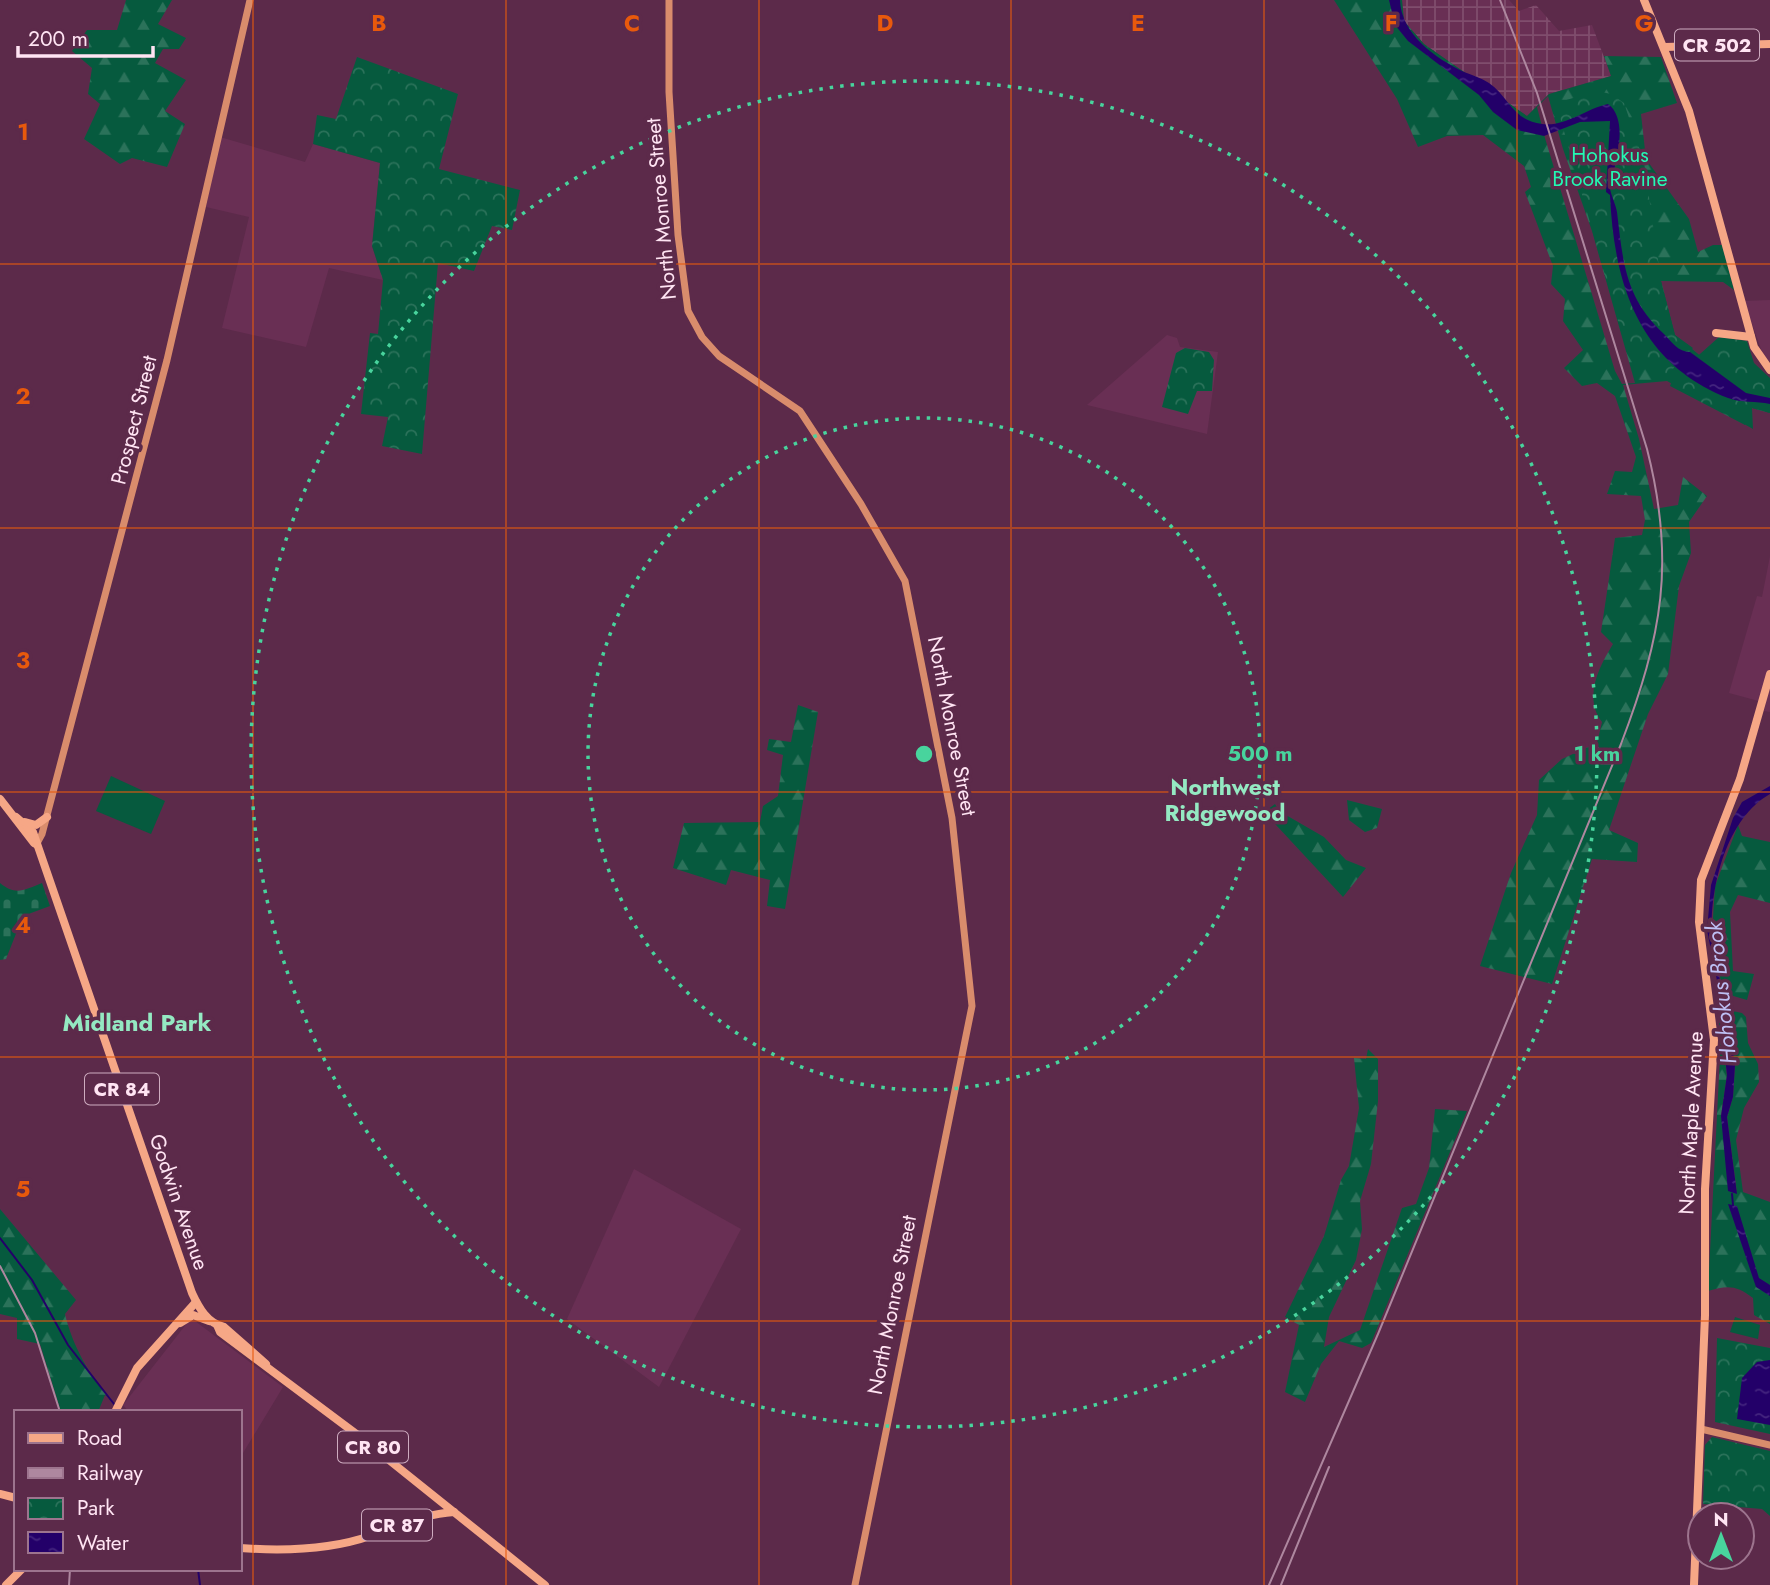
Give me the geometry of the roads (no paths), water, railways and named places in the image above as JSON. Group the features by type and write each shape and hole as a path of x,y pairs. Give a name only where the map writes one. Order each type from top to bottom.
{"main road":[{"name":"Prospect Street","path":"36,845 47,817 167,359 250,0"},
{"name":"North Monroe Street","path":"669,0 669,92 678,234 688,311 702,337 719,356 800,411 861,504 905,581 952,821 972,1006 855,1585"},
{"name":"CR 502","path":"1644,0 1665,47 1770,44"},
{"path":"1665,47 1689,111 1751,337 1758,354 1770,370"},
{"path":"1716,333 1751,337"},
{"name":"North Maple Avenue","path":"1694,1585 1701,1429 1704,1222 1714,1040 1699,922 1701,880 1740,779 1770,674"},
{"name":"Godwin Avenue","path":"0,799 36,845"},
{"name":"Godwin Avenue","path":"16,817 25,822 33,832 196,1302 215,1324 225,1327 262,1356 266,1364 545,1585"},
{"path":"25,822 36,825 47,817"},
{"path":"185,1275 186,1310"},
{"path":"116,1410 138,1368 186,1310 196,1302"},
{"path":"172,1326 178,1325 191,1315 215,1324"},
{"path":"1701,1429 1770,1445"},
{"name":"CR 87","path":"242,1548 285,1549 327,1545 369,1537 432,1514 454,1512"},
{"path":"6,1585 20,1571"}],"water":[{"path":"1389,0 1400,0 1406,24 1431,52 1489,83 1518,113 1532,122 1559,123 1608,104 1615,111 1620,132 1610,188 1617,212 1624,263 1641,307 1679,348 1690,352 1746,393 1770,398 1770,404 1733,400 1698,383 1673,364 1653,342 1637,317 1618,260 1610,195 1606,192 1610,121 1580,122 1544,136 1517,130 1493,112 1479,95 1408,41 1395,25"},
{"path":"1770,786 1770,794 1755,805 1732,836 1718,874 1712,932 1723,996 1720,996 1707,930 1711,885 1733,818 1742,802"},
{"name":"Hohokus Brook","path":"1727,1013 1735,1065 1733,1097 1727,1117 1737,1194 1728,1191 1721,1116 1727,1075 1720,1014"},
{"path":"1728,1204 1737,1206 1759,1278 1770,1285 1770,1296 1756,1287"},
{"path":"1770,1360 1770,1425 1737,1419 1742,1378 1757,1362"}],"waterway":[{"name":"Hohokus Brook","path":"1720,996 1723,1014"},
{"name":"Hohokus Brook","path":"1732,1194 1733,1205"},
{"path":"0,1238 32,1280 68,1345 114,1404"},
{"path":"198,1571 200,1585"}],"railway":[{"path":"1269,1585 1378,1334 1621,744 1655,633 1662,564 1661,528 1647,449 1537,93 1500,0"},
{"path":"0,1266 35,1333 59,1410"},
{"path":"1281,1585 1329,1467"},
{"path":"69,1585 70,1571"}],"district":[{"name":"Northwest Ridgewood","path":"1225,800"},
{"name":"Midland Park","path":"137,1022"}],"park label":[{"name":"Hohokus Brook Ravine","path":"1610,167"}]}
